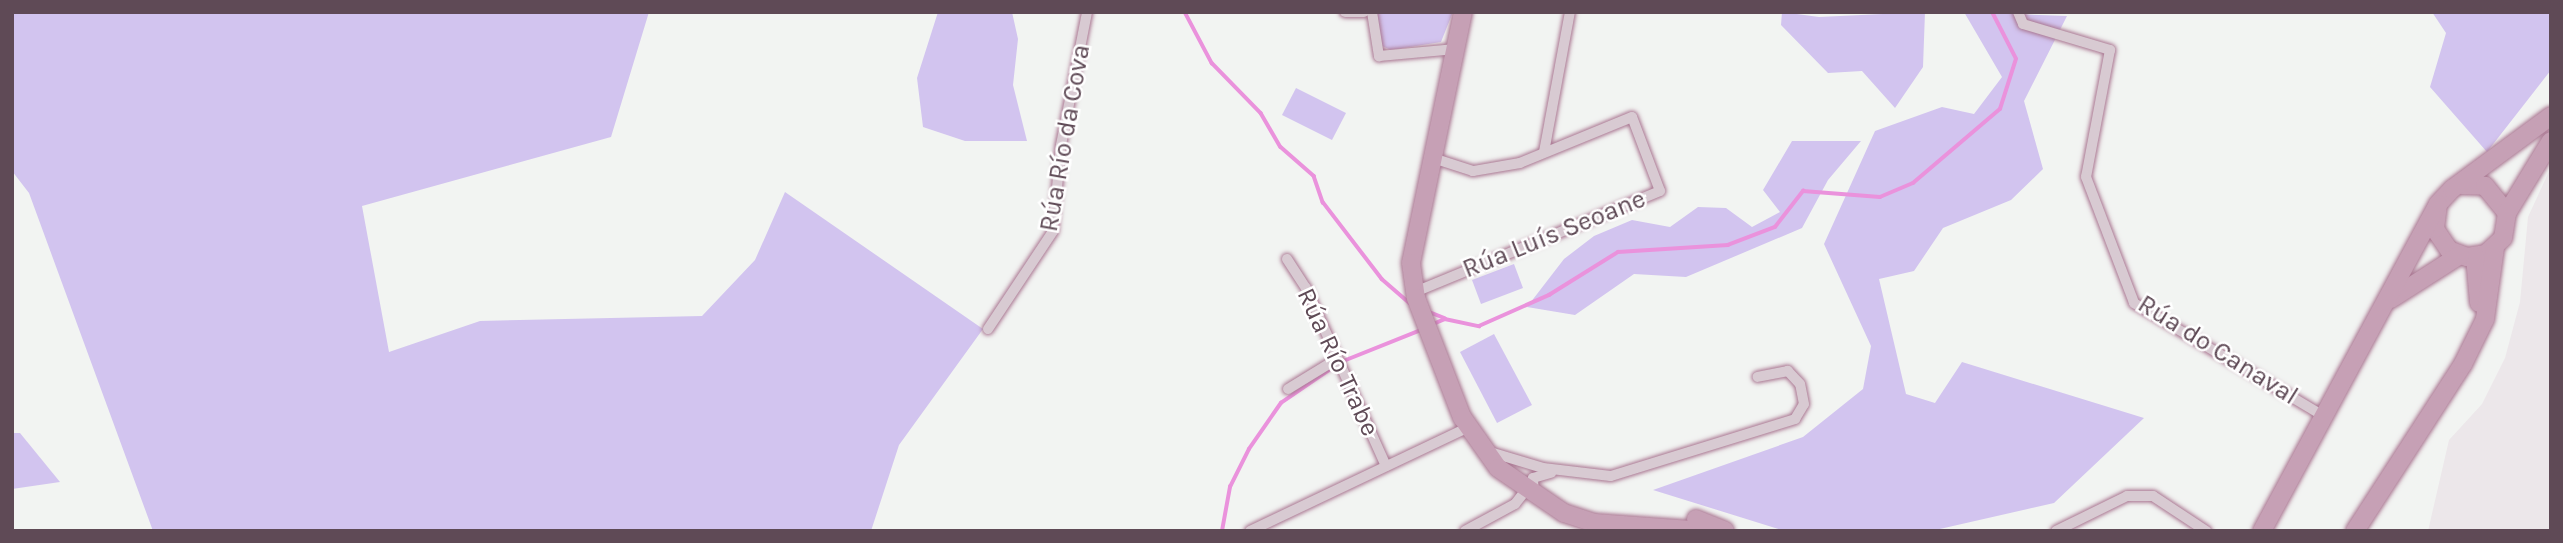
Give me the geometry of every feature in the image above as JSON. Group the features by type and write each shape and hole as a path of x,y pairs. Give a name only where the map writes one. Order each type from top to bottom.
{"highway":[{"path":"1463,12 1436,159 1412,239 1416,295 1467,428 1478,445 1531,495 1595,523 1631,531"},
{"path":"2262,531 2438,204 2551,116"},
{"path":"2355,531 2463,364 2485,319 2496,248 2507,213 2551,141"},
{"path":"2462,185 2496,193 2507,213"},
{"path":"2438,204 2440,240 2467,256 2480,296 2463,364"},
{"path":"2385,303 2443,261 2496,248"},
{"path":"1595,523 1642,516 1684,516 1725,531"},
{"path":"1642,516 1704,531"},
{"path":"1595,523 1704,531"}],"street":[{"name":"Rúa Río da Cova","path":"988,329 1053,232 1061,145 1087,12"},
{"path":"1345,12 1364,12"},
{"path":"1372,12 1379,56 1456,49"},
{"path":"1436,159 1473,171 1544,152 1570,12"},
{"name":"Rúa do Canaval","path":"2018,12 2023,24 2110,50 2086,177 2134,303 2325,416"},
{"name":"Rúa Luís Seoane","path":"1416,295 1660,191 1632,117 1544,152"},
{"name":"Rúa Río Trabe","path":"1287,259 1386,466"},
{"path":"1288,389 1337,359"},
{"path":"1478,445 1497,456 1571,471 1611,475 1795,419 1804,404 1800,384 1788,371 1758,377"},
{"path":"1250,531 1467,428"},
{"path":"1465,531 1531,495 1533,478 1571,471"},
{"path":"2056,531 2127,496 2140,496 2175,508 2206,531"}],"shaded area":[{"path":"12,12 649,12 611,137 362,206 389,352 480,321 702,316 755,260 785,192 983,329 899,445 871,531 153,531 29,193 12,171"},
{"path":"938,12 1012,12 1018,39 1013,85 1027,141 965,141 923,127 917,78"},
{"path":"1376,12 1453,12 1441,42 1391,50 1382,46"},
{"path":"1782,12 1819,17 1925,12 1923,67 1895,108 1862,71 1828,73 1781,25"},
{"path":"1964,12 2067,16 2024,101 2043,169 2011,200 1943,228 1914,271 1879,279 1906,394 1935,403 1962,362 2144,418 2054,503 1931,531 1785,531 1653,490 1803,437 1863,389 1871,346 1824,244 1875,131 1942,107 1974,114 2002,77"},
{"path":"2432,12 2551,12 2551,70 2487,152 2430,87 2446,33"},
{"path":"1296,88 1346,113 1332,140 1282,115"},
{"path":"1792,141 1861,141 1828,180 1802,228 1686,277 1634,274 1575,315 1527,307 1564,259 1594,236 1632,220 1670,227 1698,207 1726,208 1752,227 1780,212 1763,190"},
{"path":"2551,167 2551,531 2428,531 2449,440 2482,404 2505,358 2520,302 2528,217"},
{"path":"1514,264 1523,288 1481,304 1472,280"},
{"path":"1494,334 1532,405 1497,423 1460,352"},
{"path":"12,433 20,433 60,482 12,489"}],"waterway":[{"path":"1185,12 1212,63 1261,113 1281,147 1314,176 1323,202 1382,279 1410,303"},
{"path":"1431,325 1445,319 1479,326 1549,295 1618,252 1728,245 1775,227 1803,191 1880,197 1913,183 2000,109 2016,59 1992,12"},
{"path":"1429,312 1445,318"},
{"path":"1341,362 1421,330"},
{"path":"1222,531 1230,487 1249,449 1281,403 1332,368"}]}
